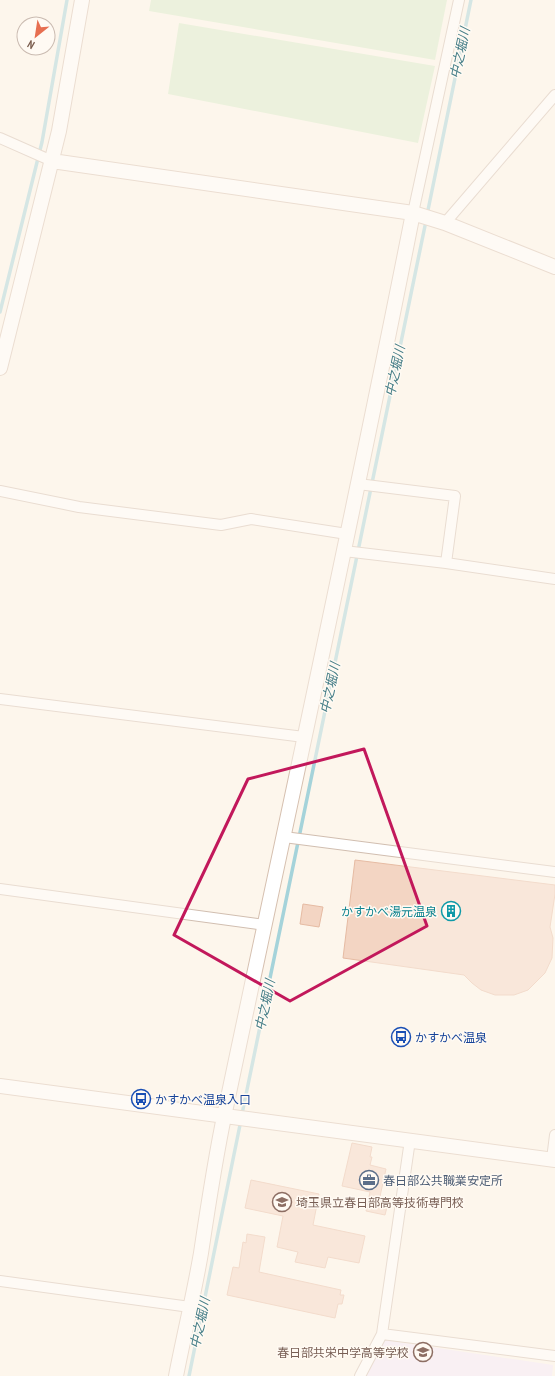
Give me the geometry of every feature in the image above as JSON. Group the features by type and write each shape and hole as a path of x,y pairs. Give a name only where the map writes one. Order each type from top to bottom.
{"street":[{"path":"0,368 49,160 59,130 82,0"},
{"path":"176,1376 200,1255 224,1116 265,925 288,837 304,737 416,214 459,0"},
{"path":"439,221 555,95"},
{"path":"0,138 49,160 416,214 439,221 555,267"},
{"path":"358,484 455,496 446,563"},
{"path":"0,492 79,507 221,525 251,519 347,534"},
{"path":"344,551 446,563 555,579"},
{"path":"0,699 304,737"},
{"path":"288,837 555,872"},
{"path":"0,889 265,925"},
{"path":"0,1086 553,1159 555,1135"},
{"path":"360,1376 382,1334 410,1140"},
{"path":"0,1282 190,1307"},
{"path":"382,1334 555,1356"}],"highlighted area":[{"path":"364,749 427,926 290,1001 174,935 248,779"}],"shaded area":[{"name":"春日部共栄中学高等学校","path":"384,1340 553,1365 552,1376 366,1376"}],"green space":[{"path":"151,0 447,0 435,60 149,11"},
{"path":"179,23 435,66 418,143 168,94"}],"building":[{"name":"かすかべ湯元温泉","path":"355,860 555,885 550,927 553,938 552,958 545,973 528,990 514,995 495,995 481,990 464,975 343,958"},
{"path":"303,904 323,907 319,927 300,924"},
{"path":"352,1143 372,1147 370,1165 386,1169 379,1201 388,1203 385,1215 366,1211 370,1192 342,1186"},
{"path":"251,1180 319,1194 313,1225 365,1236 359,1263 328,1257 325,1268 295,1262 298,1252 277,1247 283,1216 245,1208"},
{"path":"247,1234 265,1237 259,1272 341,1290 340,1295 344,1295 342,1304 338,1304 335,1318 227,1295 233,1267 239,1268 243,1242 246,1243"}],"waterway":[{"path":"0,312 42,142 67,0"},
{"name":"中之堀川","path":"427,215 471,0"},
{"name":"中之堀川","path":"242,1114 426,221"},
{"name":"中之堀川","path":"189,1376 241,1120"}],"place":[{"name":"かすかべ湯元温泉","path":"451,911"},
{"name":"かすかべ温泉","path":"401,1037"},
{"name":"かすかべ温泉入口","path":"141,1099"},
{"name":"春日部公共職業安定所","path":"369,1180"},
{"name":"埼玉県立春日部高等技術専門校","path":"282,1202"},
{"name":"春日部共栄中学高等学校","path":"423,1352"}]}
